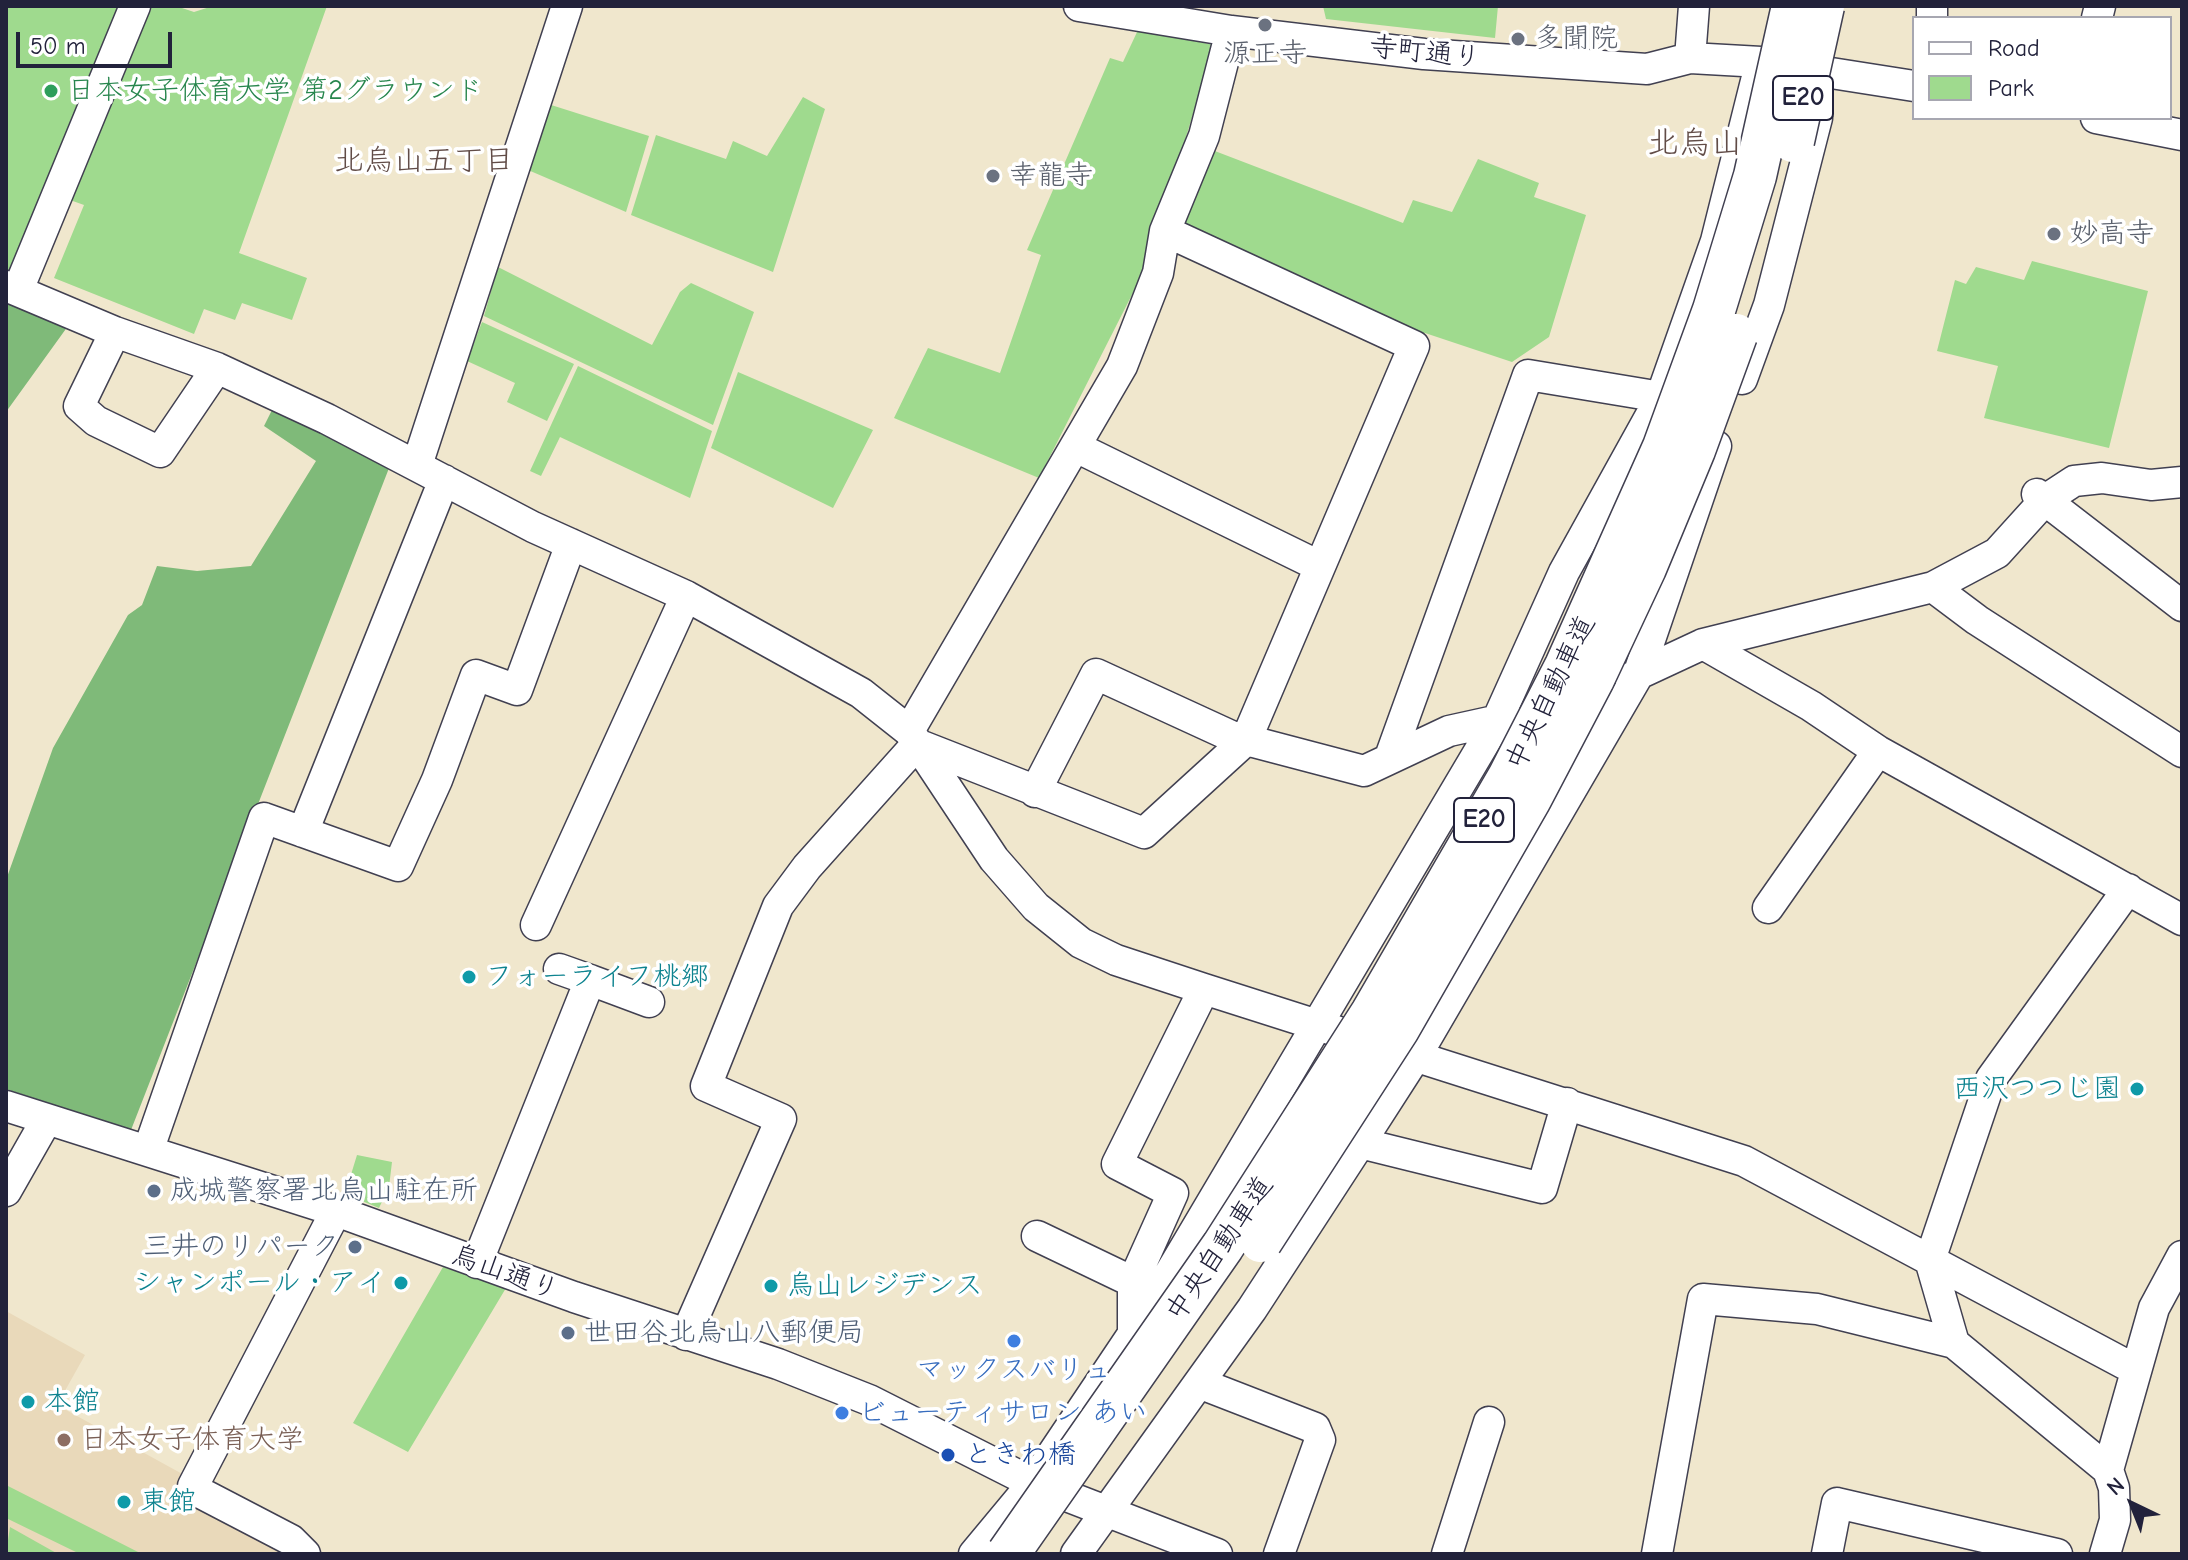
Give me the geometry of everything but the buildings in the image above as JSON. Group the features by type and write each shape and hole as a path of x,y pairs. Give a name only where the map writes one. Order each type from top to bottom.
{"highway":[{"name":"中央自動車道","path":"1008,1554 1223,1246 1372,1013 1509,777 1566,666 1664,447 1714,310 1755,176 1793,6"},
{"name":"中央自動車道","path":"1043,1554 1243,1269 1398,1029 1530,799 1593,679 1694,450 1741,321 1781,189 1823,6"}],"street":[{"path":"135,6 12,288 115,332 217,368 571,544 686,596 861,693 913,738 994,859 1036,907 1081,943 1116,960 1204,989 1744,1161 2136,1370"},
{"path":"417,465 567,6"},
{"name":"寺町通り","path":"1079,6 1231,31 1544,65 1647,69 1690,58 1761,62 1912,86"},
{"path":"1690,58 1694,6"},
{"path":"974,1554 1033,1483 1137,1327 1496,723 1564,572 1661,397 1716,241 1772,6"},
{"path":"1076,1554 1199,1383 1416,1056 1638,675 1711,460 1769,305 1828,72 1839,6"},
{"path":"686,1335 781,1119 706,1086 778,906 913,738 1122,366 1158,273 1165,231 1204,136 1231,31"},
{"path":"2106,120 2182,135"},
{"path":"913,738 1035,792 1144,833 1246,740 1414,346 1165,231"},
{"path":"115,332 79,406 96,421 160,452 217,368"},
{"path":"1390,757 1528,375 1661,397"},
{"path":"1076,447 1319,566"},
{"path":"1035,792 1096,674 1246,740 1364,771 1449,731 1496,723 1638,675 1703,644 1777,622 1933,587 1997,553 2041,497 2074,481 2102,478 2151,485 2182,482"},
{"path":"303,832 444,480"},
{"path":"2041,497 2182,606"},
{"path":"148,1151 264,818 398,866 437,780 476,675 517,690 571,544"},
{"path":"1933,587 1977,620 2182,752"},
{"path":"536,925 686,596"},
{"path":"1703,644 1811,706 1878,751 2182,920"},
{"path":"1768,908 1878,751"},
{"path":"1954,1343 1930,1260 1991,1079 2128,889"},
{"path":"559,969 649,1002"},
{"path":"477,1263 590,980"},
{"path":"1137,1327 1133,1282 1173,1193 1117,1164 1204,989"},
{"path":"1360,1143 1542,1188 1567,1103"},
{"name":"烏山通り","path":"6,1106 336,1211 477,1263 778,1364 869,1400 1033,1483 1217,1554"},
{"path":"6,1191 47,1119"},
{"path":"305,1554 291,1540 195,1490 193,1486 336,1211"},
{"path":"1037,1236 1133,1282"},
{"path":"2108,1470 2154,1308 2182,1256"},
{"path":"1657,1554 1703,1299 1817,1309 1954,1343 2108,1470 2114,1488 2115,1520 2105,1554"},
{"path":"1199,1383 1315,1428 1320,1440 1279,1554"},
{"path":"1447,1554 1489,1422"},
{"path":"1827,1554 1837,1503 2057,1554"}],"shaded area":[{"name":"日本女子体育大学","path":"6,1311 85,1355 57,1405 186,1476 178,1494 290,1554 6,1554"}],"green space":[{"name":"日本女子体育大学 第2グラウンド","path":"6,6 130,6 18,280 6,276"},
{"path":"150,6 176,6 194,12 213,6 327,6 239,253 307,278 292,320 242,303 235,320 204,309 194,334 54,278 84,205 70,200"},
{"path":"1323,6 1498,6 1495,38 1326,19"},
{"path":"1138,30 1214,45 1147,265 1039,478 894,418 928,348 1000,373 1041,255 1027,250 1110,58 1123,62"},
{"path":"803,97 825,109 773,272 631,215 656,135 726,159 733,141 767,156"},
{"path":"548,104 649,136 626,212 528,170"},
{"path":"1207,148 1403,223 1413,200 1452,212 1478,159 1539,183 1534,197 1586,215 1549,337 1512,362 1425,333 1419,339 1175,226"},
{"path":"2032,261 2148,291 2109,448 1984,418 1998,366 1937,351 1955,280 1966,284 1976,267 2024,280"},
{"path":"498,267 652,345 680,292 691,283 754,312 713,425 484,316"},
{"path":"6,293 68,326 6,412"},
{"path":"482,322 574,364 547,421 507,402 515,383 467,361"},
{"path":"578,366 712,431 690,498 560,437 541,476 530,471"},
{"path":"738,372 873,430 833,508 711,448"},
{"path":"274,406 391,463 131,1130 6,1089 6,880 53,748 128,615 142,605 157,566 197,571 251,566 316,461 264,426"},
{"path":"357,1155 392,1162 389,1187 379,1208 345,1194"},
{"path":"443,1267 506,1288 408,1452 353,1423"},
{"path":"6,1485 142,1554 80,1554 6,1518"},
{"path":"10,1527 58,1554 6,1554"}],"place":[{"name":"源正寺","path":"1265,25"},
{"name":"多聞院","path":"1518,39"},
{"name":"日本女子体育大学 第2グラウンド","path":"51,91"},
{"name":"幸龍寺","path":"993,176"},
{"name":"妙高寺","path":"2054,234"},
{"name":"フォーライフ桃郷","path":"469,977"},
{"name":"西沢つつじ園","path":"2137,1089"},
{"name":"成城警察署北烏山駐在所","path":"154,1191"},
{"name":"三井のリパーク","path":"355,1247"},
{"name":"シャンポール・アイ","path":"401,1283"},
{"name":"烏山レジデンス","path":"771,1286"},
{"name":"世田谷北烏山八郵便局","path":"568,1333"},
{"name":"マックスバリュ","path":"1014,1341"},
{"name":"本館","path":"28,1402"},
{"name":"ビューティサロン あい","path":"842,1413"},
{"name":"日本女子体育大学","path":"64,1440"},
{"name":"ときわ橋","path":"948,1455"},
{"name":"東館","path":"124,1502"}],"district":[{"name":"北烏山","path":"1695,144"},
{"name":"北烏山五丁目","path":"424,162"}]}
